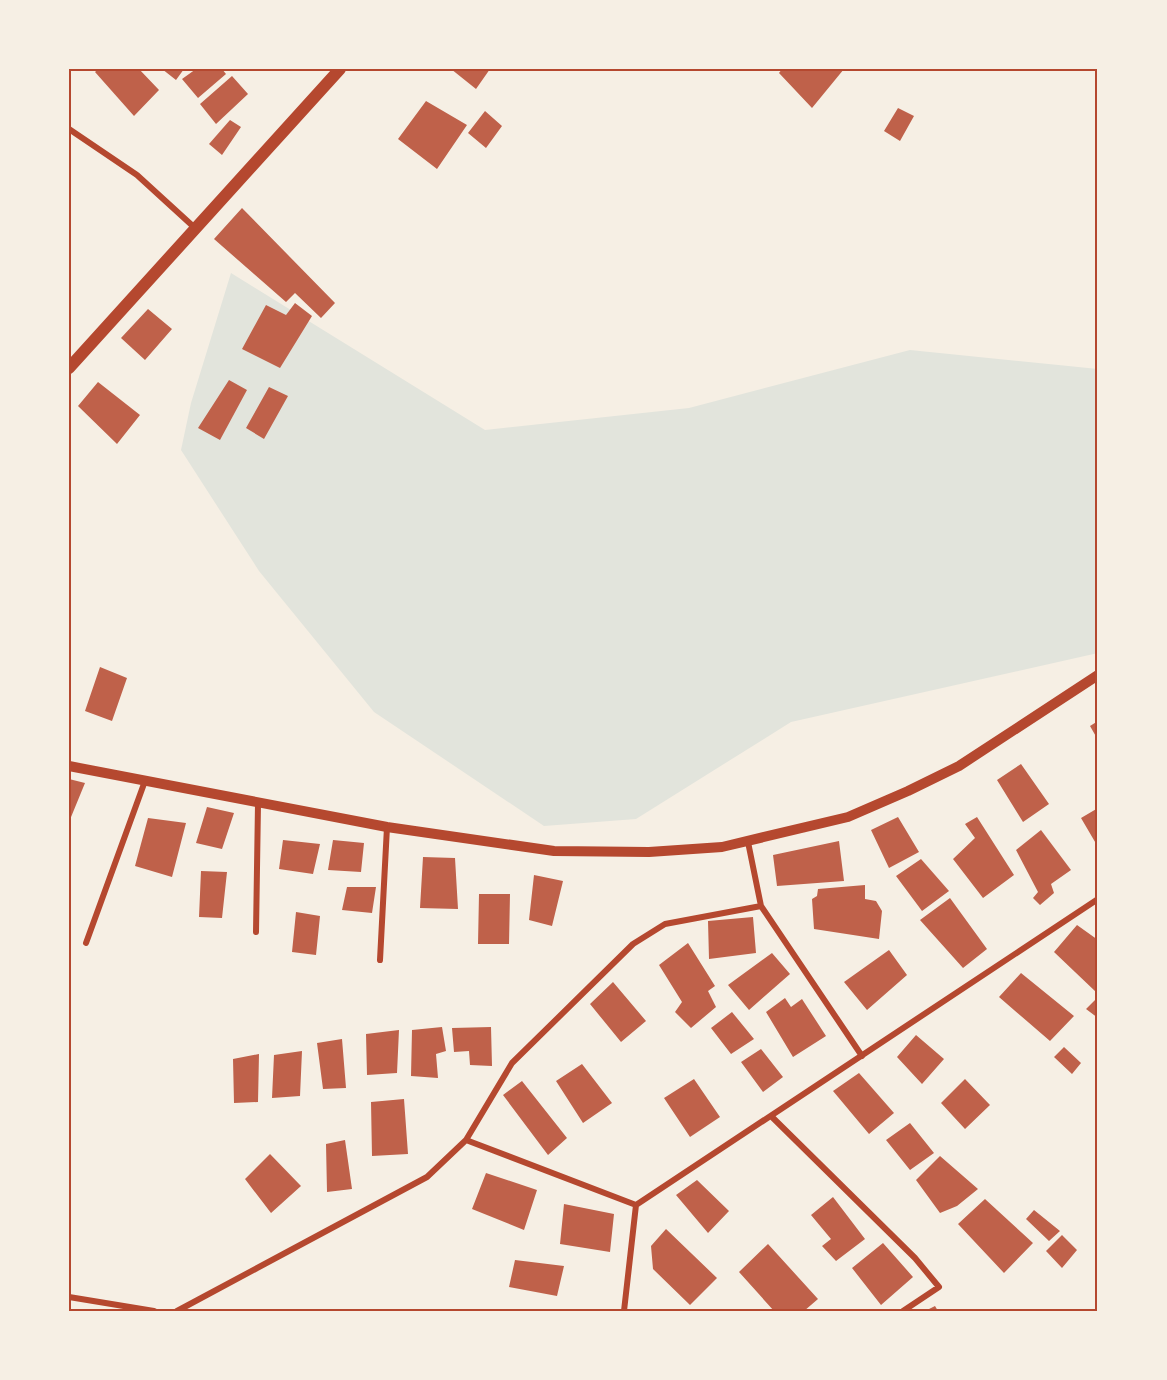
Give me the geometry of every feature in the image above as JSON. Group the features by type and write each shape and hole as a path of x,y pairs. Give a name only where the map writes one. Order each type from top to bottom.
{"main road":[{"path":"69,368 340,69"}],"street":[{"path":"69,129 137,175 195,228"},
{"path":"69,766 387,827 555,851 649,852 748,842 849,817 959,766 1098,675"},
{"path":"86,944 145,781"},
{"path":"256,932 258,804"},
{"path":"380,960 387,827"},
{"path":"748,842 761,906 862,1056"},
{"path":"636,1205 1098,899"},
{"path":"177,1311 427,1177 466,1140 512,1063 633,944 666,924 761,906"},
{"path":"771,1116 915,1258 939,1287 903,1311"},
{"path":"466,1140 636,1205"},
{"path":"624,1311 636,1205"},
{"path":"69,1297 154,1311"}],"shaded area":[{"path":"231,273 485,430 689,408 910,350 1098,369 1098,653 791,722 636,819 544,826 374,712 259,571 181,450 191,403"}],"building":[{"path":"98,69 139,69 159,90 134,116 95,72"},
{"path":"162,69 184,69 176,80"},
{"path":"196,69 222,69 226,74 198,98 182,79"},
{"path":"451,69 490,69 476,89"},
{"path":"782,69 844,69 812,108 779,73"},
{"path":"232,76 248,94 216,124 200,104"},
{"path":"426,101 467,125 437,169 398,139"},
{"path":"898,108 914,116 900,141 884,131"},
{"path":"485,111 502,126 486,148 468,133"},
{"path":"230,120 241,127 222,155 209,144"},
{"path":"242,208 335,303 321,318 295,293 286,302 214,239"},
{"path":"295,303 312,316 280,368 242,349 266,305 286,315"},
{"path":"148,309 172,329 145,360 121,338"},
{"path":"229,380 247,390 220,440 198,428"},
{"path":"98,382 140,415 117,444 78,406"},
{"path":"269,387 288,396 264,439 246,428"},
{"path":"100,667 127,678 112,721 85,711"},
{"path":"1098,721 1098,740 1090,726"},
{"path":"1021,764 1049,804 1023,822 997,780"},
{"path":"69,779 85,783 69,822"},
{"path":"207,807 234,813 222,849 196,843"},
{"path":"1098,808 1098,847 1081,818"},
{"path":"898,817 919,852 889,868 871,830"},
{"path":"977,817 1014,875 983,898 953,859 975,838 965,824"},
{"path":"148,818 186,823 172,877 135,866"},
{"path":"1041,830 1071,870 1051,884 1054,893 1040,905 1033,898 1038,892 1016,850"},
{"path":"283,840 320,844 313,874 279,869"},
{"path":"333,840 364,843 361,872 328,870"},
{"path":"839,841 844,881 777,886 773,855"},
{"path":"423,857 455,858 458,909 420,908"},
{"path":"921,859 949,891 922,911 896,876"},
{"path":"201,871 227,872 222,918 199,917"},
{"path":"534,875 563,881 552,926 529,920"},
{"path":"865,885 865,899 876,901 882,911 879,939 814,929 812,899 817,896 818,889"},
{"path":"347,887 376,887 372,913 342,910"},
{"path":"479,894 510,894 509,944 478,944"},
{"path":"950,898 987,949 963,968 920,920"},
{"path":"296,912 320,916 316,955 292,952"},
{"path":"753,917 756,953 709,959 708,921"},
{"path":"1077,925 1098,940 1096,992 1054,952"},
{"path":"688,943 715,986 708,991 716,1007 691,1028 675,1012 682,1002 659,965"},
{"path":"889,950 907,975 867,1010 844,982"},
{"path":"772,953 790,974 749,1010 728,985"},
{"path":"1021,973 1074,1016 1050,1041 999,997"},
{"path":"613,982 646,1021 621,1042 590,1004"},
{"path":"1098,997 1098,1018 1086,1009"},
{"path":"785,998 791,1007 802,999 826,1036 793,1057 766,1012"},
{"path":"732,1012 754,1039 731,1054 711,1028"},
{"path":"442,1027 446,1051 436,1054 438,1078 411,1076 412,1030"},
{"path":"491,1027 492,1066 470,1065 469,1051 454,1052 452,1028"},
{"path":"399,1030 397,1073 367,1075 366,1034"},
{"path":"916,1035 944,1059 922,1084 897,1057"},
{"path":"342,1039 346,1088 323,1089 317,1043"},
{"path":"1064,1047 1081,1063 1072,1074 1054,1057"},
{"path":"761,1049 783,1077 763,1092 741,1062"},
{"path":"302,1051 300,1096 272,1098 274,1055"},
{"path":"259,1054 258,1102 234,1103 233,1059"},
{"path":"582,1064 612,1103 583,1123 556,1081"},
{"path":"859,1073 894,1113 869,1134 833,1091"},
{"path":"694,1079 720,1117 690,1137 664,1098"},
{"path":"965,1079 990,1105 965,1129 941,1103"},
{"path":"522,1081 567,1138 548,1155 503,1095"},
{"path":"404,1099 408,1154 372,1156 371,1102"},
{"path":"910,1123 934,1153 910,1170 886,1140"},
{"path":"345,1140 352,1189 327,1192 326,1144"},
{"path":"270,1154 301,1186 271,1213 245,1179"},
{"path":"940,1156 978,1189 957,1206 940,1213 916,1180"},
{"path":"486,1173 537,1190 524,1230 472,1209"},
{"path":"697,1180 729,1211 708,1233 676,1195"},
{"path":"833,1197 865,1239 836,1261 822,1246 831,1239 811,1215"},
{"path":"985,1199 1033,1243 1004,1273 958,1224"},
{"path":"564,1204 614,1214 610,1252 560,1244"},
{"path":"1034,1210 1060,1231 1049,1241 1026,1219"},
{"path":"666,1229 717,1278 690,1305 653,1269 651,1246"},
{"path":"1062,1235 1077,1250 1062,1268 1046,1251"},
{"path":"883,1243 913,1277 881,1305 852,1268"},
{"path":"768,1244 818,1299 804,1311 774,1311 739,1272"},
{"path":"515,1260 564,1266 557,1296 509,1287"},
{"path":"935,1306 938,1311 925,1311"}]}
